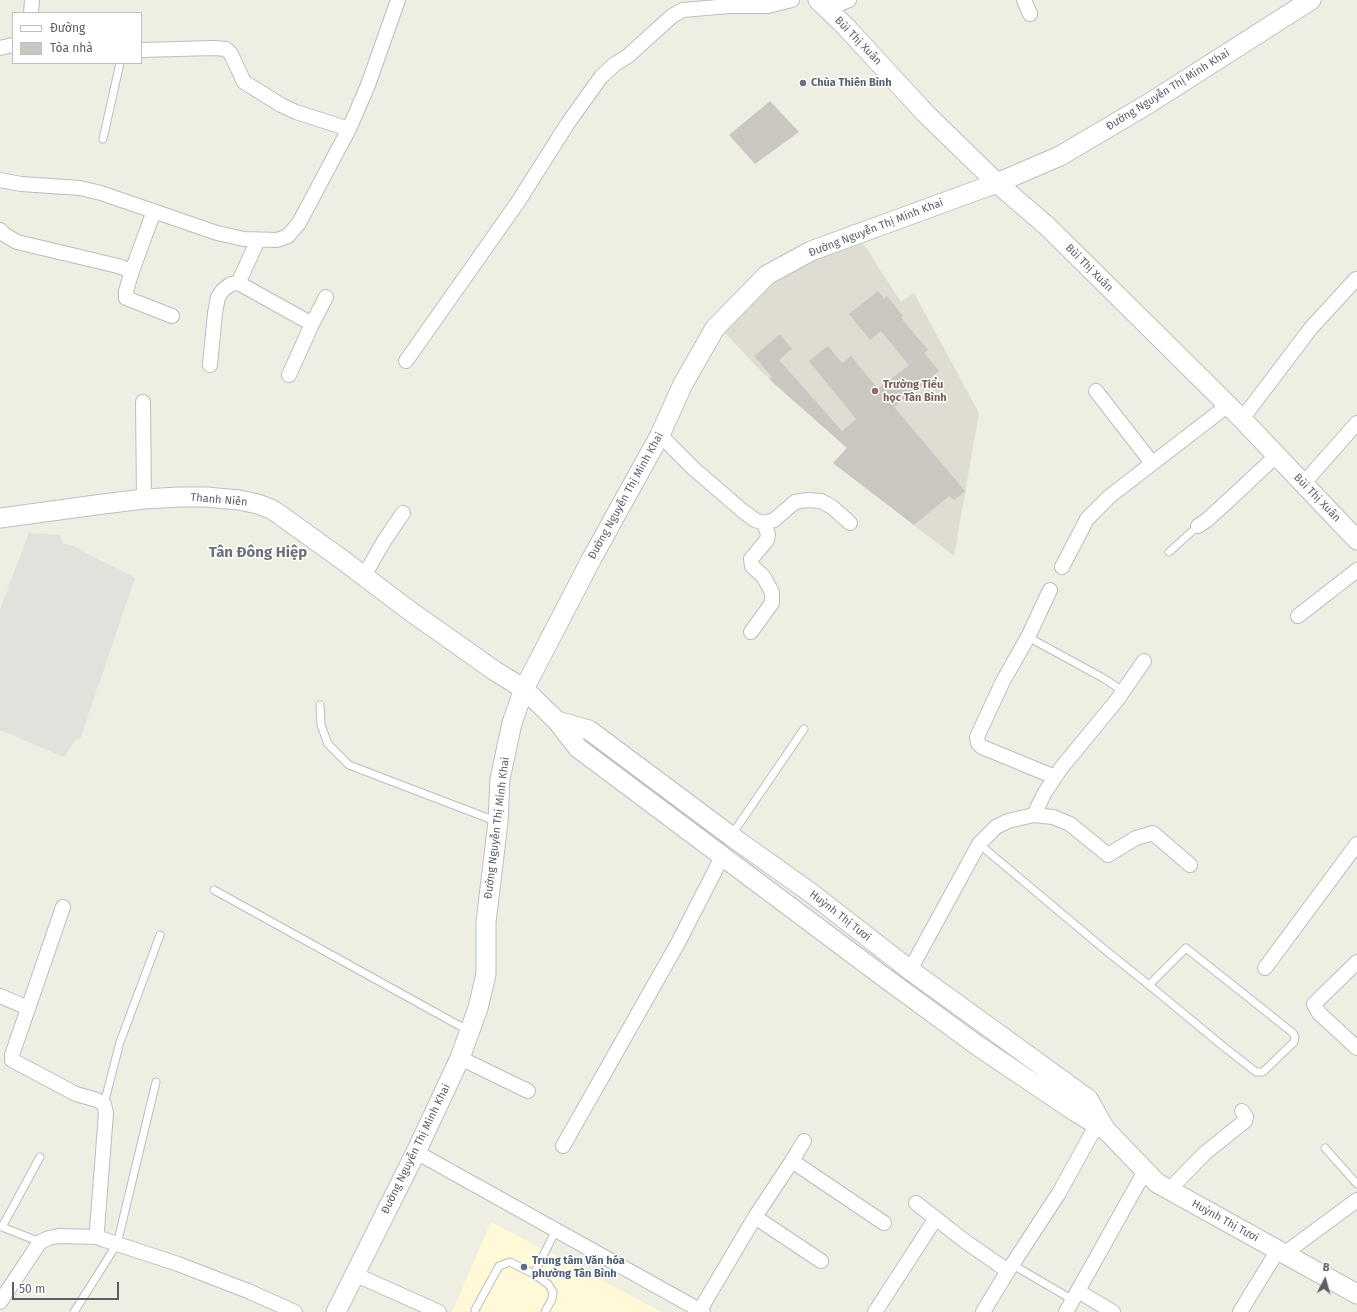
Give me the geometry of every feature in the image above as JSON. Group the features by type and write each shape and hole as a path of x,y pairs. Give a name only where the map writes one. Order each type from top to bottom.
{"main road":[{"name":"Đường Nguyễn Thị Minh Khai","path":"336,1312 416,1152 460,1058 478,1008 486,974 486,922 498,822 502,772 512,723 524,689 592,558 660,435 683,384 715,328 766,275 811,251 997,183 1060,156 1148,104 1311,0"},
{"name":"Bùi Thị Xuân","path":"822,4 846,27 926,113 997,183 1048,227 1227,406 1242,419 1357,540"},
{"name":"Thanh Niên","path":"0,518 144,499 179,497 206,497 239,500 258,504 273,510 495,671 524,689"},
{"name":"Huỳnh Thị Tươi","path":"524,689 557,721 578,748 722,857 978,1046 1102,1128 1145,1170 1156,1183 1357,1294"},
{"name":"Huỳnh Thị Tươi","path":"557,721 589,730 664,787 810,893 910,970 1088,1099 1102,1128"},
{"path":"653,804 664,787"}],"street":[{"path":"31,12 32,0"},
{"path":"0,180 21,184 80,188 101,193 217,233 244,239 278,240 288,236 299,223 349,129 368,85 398,0"},
{"path":"406,361 518,202 568,123 601,77 615,64 628,56 672,16 683,10 768,6 792,0"},
{"path":"822,4 849,0"},
{"path":"1024,0 1030,14"},
{"path":"0,48 12,45"},
{"path":"142,50 226,49 231,54 244,82 276,102 296,112 349,129"},
{"path":"154,211 132,271 126,291 126,298 172,316"},
{"path":"0,230 5,235 17,242 118,266 132,271"},
{"path":"240,283 240,279 258,240"},
{"path":"1242,419 1311,328 1356,279"},
{"path":"210,365 218,297 230,284 240,283 312,324"},
{"path":"289,375 326,297"},
{"path":"1096,391 1152,463"},
{"path":"143,402 144,499"},
{"path":"1062,566 1087,519 1110,496 1227,406"},
{"path":"1304,484 1357,424"},
{"path":"660,435 694,469 755,520 764,523 774,520 795,502 807,500 821,501 832,507 850,523"},
{"path":"1198,526 1230,500 1277,456"},
{"path":"364,576 384,541 403,513"},
{"path":"751,632 772,603 772,592 763,576 752,566 752,559 767,540 768,534 764,523"},
{"path":"1298,616 1357,570"},
{"path":"1050,590 1028,637 1003,681 977,737 978,743 982,747 1055,777"},
{"path":"1034,814 1044,794 1062,767 1123,692 1144,661"},
{"path":"910,970 980,844 996,827 1008,821 1034,814 1053,817 1070,824 1108,855 1136,838 1153,833 1190,866"},
{"path":"1266,968 1357,844"},
{"path":"564,1146 678,943 722,857"},
{"path":"63,907 12,1055 12,1060 76,1094 97,1100 104,1104 106,1113 97,1230 98,1237"},
{"path":"1357,962 1314,1004 1319,1013 1357,1048"},
{"path":"0,996 28,1008"},
{"path":"460,1058 528,1091"},
{"path":"1170,1190 1205,1153 1245,1120 1246,1117 1242,1111"},
{"path":"984,1312 1102,1128"},
{"path":"416,1152 701,1311 755,1217 804,1141"},
{"path":"792,1161 884,1223"},
{"path":"1066,1312 1145,1170"},
{"path":"1240,1312 1281,1252 1357,1200"},
{"path":"916,1203 966,1242 1011,1268"},
{"path":"755,1217 821,1262"},
{"path":"875,1312 936,1218"},
{"path":"0,1302 40,1242 59,1236 98,1237 178,1264 248,1291 294,1312"},
{"path":"354,1274 439,1312"},
{"path":"1076,1295 1113,1312"}],"lane":[{"path":"103,139 120,64"},
{"path":"1169,552 1198,526"},
{"path":"1028,637 1103,678 1123,692"},
{"path":"320,705 321,725 328,744 349,765 498,822"},
{"path":"731,836 804,729"},
{"path":"980,844 1149,985 1256,1072 1264,1072 1294,1042 1295,1037 1292,1033 1186,948 1149,985"},
{"path":"214,890 470,1032"},
{"path":"104,1104 120,1042 160,935"},
{"path":"74,1312 117,1244 156,1082"},
{"path":"1325,1148 1357,1184"},
{"path":"40,1157 1,1229 40,1242"},
{"path":"534,1274 556,1230"},
{"path":"476,1312 475,1310 499,1266 510,1262 534,1274 548,1284 553,1292 552,1299 545,1312"},
{"path":"1011,1268 1076,1295"}],"shaded area":[{"name":"Trường Tiểu học Tân Bình","path":"862,242 901,302 914,293 979,413 954,556 833,463 847,448 761,371 723,331 771,282 815,257"},
{"path":"29,533 60,535 63,543 73,546 135,578 81,737 75,741 64,757 0,730 0,609"},
{"name":"Trung tâm Văn hóa phường Tân Bình","path":"491,1222 662,1312 452,1312"}],"building":[{"path":"770,101 799,132 755,164 729,135"},
{"path":"878,291 884,299 887,296 903,316 901,318 928,350 924,353 939,371 894,407 965,491 954,500 949,496 914,525 833,463 847,448 769,379 772,377 754,356 780,334 792,349 779,360 842,431 856,419 809,361 828,346 842,363 851,356 878,389 909,365 881,331 870,340 849,314"}],"place":[{"name":"Chùa Thiên Bình","path":"803,83"},
{"name":"Trường Tiểu học Tân Bình","path":"875,391"},
{"name":"Trung tâm Văn hóa phường Tân Bình","path":"524,1267"}],"district":[{"name":"Tân Đông Hiệp","path":"258,553"}]}
